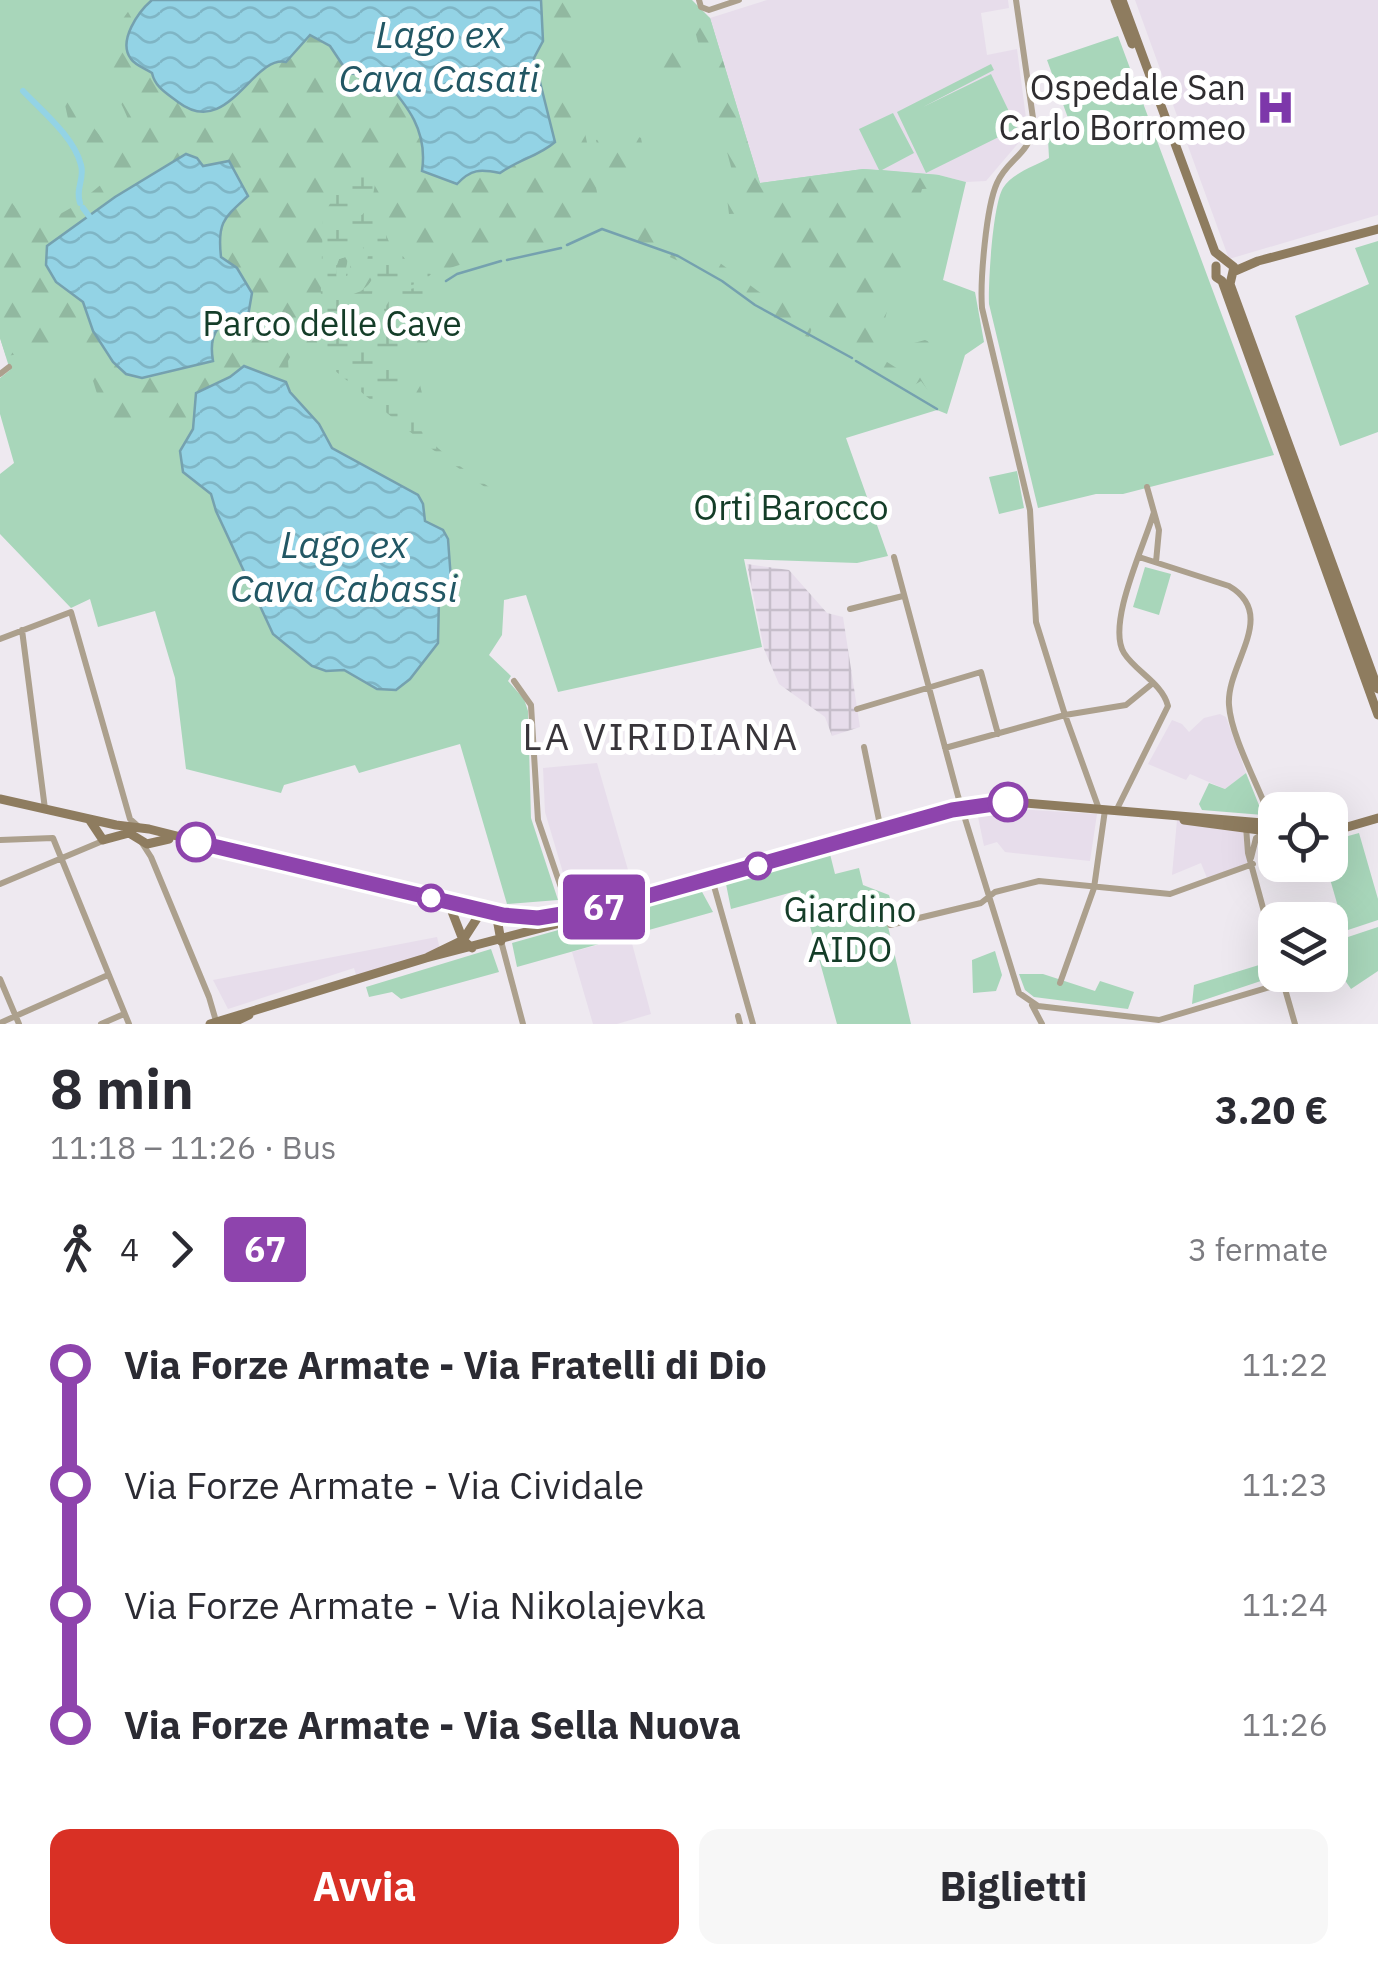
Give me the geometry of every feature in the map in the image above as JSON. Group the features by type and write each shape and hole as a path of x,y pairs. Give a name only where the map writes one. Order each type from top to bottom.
{"street":[{"path":"698,0 701,7 709,10 739,0"},
{"path":"1016,0 1034,125 1030,143 1000,176 994,189 982,308 1030,510 1036,622 1065,716 1107,810"},
{"path":"1119,0 1227,270 1378,715"},
{"path":"1227,270 1378,228"},
{"path":"1227,270 1378,689"},
{"path":"0,374 9,367"},
{"path":"1147,487 1158,530 1156,562"},
{"path":"1060,983 1094,888 1107,810 1166,714 1166,699 1124,652 1118,632 1154,512"},
{"path":"1149,528 1158,530"},
{"path":"894,557 1015,986 1032,1004 1043,1024"},
{"path":"1140,557 1229,586 1249,606 1252,627 1231,682 1230,710 1260,792"},
{"path":"850,609 904,596"},
{"path":"0,640 71,612 106,729 126,822"},
{"path":"22,630 45,809"},
{"path":"857,709 981,672 998,734"},
{"path":"514,681 531,705 538,820 564,896 566,915"},
{"path":"945,748 1130,703 1153,683"},
{"path":"864,747 880,830"},
{"path":"0,799 109,822 115,831 91,846 0,884"},
{"path":"102,836 100,823 126,822 146,836 151,857 220,1022 426,958 544,929 963,807 1014,802 1258,827"},
{"path":"88,818 102,836"},
{"path":"1348,825 1378,818"},
{"path":"1247,826 1262,902"},
{"path":"102,836 129,833 177,838 516,918 566,915 616,905"},
{"path":"0,840 50,836 129,1024"},
{"path":"1252,861 1258,837"},
{"path":"890,926 981,903 989,896 1038,881 1170,894 1252,861"},
{"path":"712,878 753,1024"},
{"path":"554,916 564,896"},
{"path":"424,898 450,909 463,940 472,948"},
{"path":"426,958 463,940 484,909"},
{"path":"496,913 523,1024"},
{"path":"544,929 566,915"},
{"path":"0,1023 17,1020 108,976"},
{"path":"0,979 17,1020"},
{"path":"1032,1004 1159,1020 1258,987"},
{"path":"1285,992 1294,1024"},
{"path":"1043,1024 1047,1007"},
{"path":"101,1024 124,1014"}],"shaded area":[{"path":"767,0 1008,0 1009,8 981,13 987,55 1017,49 1026,118 1021,140 986,181 863,169 760,183 710,18"},
{"name":"Ospedale San Carlo Borromeo","path":"1135,0 1378,0 1378,215 1229,259"},
{"path":"747,564 789,570 827,613 843,617 860,727 832,736 825,717 779,684 764,649"},
{"path":"1220,714 1226,717 1246,773 1225,789 1190,774 1186,780 1148,764 1172,720 1189,732 1204,718"},
{"path":"597,763 633,887 572,903 545,812 543,768"},
{"path":"1002,808 1097,814 1090,861 1005,852 997,842 984,846 977,812"},
{"path":"1177,820 1242,827 1248,863 1207,878 1201,863 1172,875"},
{"path":"630,936 651,1014 617,1024 593,1024 572,952"},
{"path":"437,937 440,949 357,978 354,968 228,1009 213,980"}],"green space":[{"name":"Parco delle Cave","path":"0,0 692,0 710,18 760,183 879,170 859,129 893,113 914,153 882,170 939,175 966,182 943,280 975,292 984,342 965,355 947,414 937,410 846,438 888,556 857,563 744,559 762,647 558,692 526,595 504,600 502,635 489,655 511,676 508,681 524,699 528,711 531,818 558,900 507,904 460,744 359,773 355,765 284,785 281,793 186,769 175,678 155,611 98,627 90,599 71,608 0,534 0,474 14,463 0,414 0,378 10,370 0,338"},
{"path":"140,0 152,0 143,8 154,82 188,110 242,90 268,65 286,62 310,35 330,46 348,73 382,77 419,131 422,171 456,184 476,172 500,173 520,159 537,154 541,94 534,58 543,41 541,0 578,0 581,31 570,59 601,212 598,222 562,241 500,252 431,274 390,245 373,204 362,215 355,214 358,204 373,194 376,180 327,204 320,226 341,317 357,295 368,298 366,310 355,324 313,327 323,361 293,352 288,361 290,392 286,382 245,366 199,397 194,406 193,429 172,428 164,420 116,433 103,413 90,371 75,342 59,339 28,363 20,354 6,356 0,338 0,175 10,200 32,230 76,205 103,183 101,176 89,172 95,162 91,155 74,146 62,91 82,104 85,112 100,105 110,110 111,119 94,128 104,141 129,145 129,122 113,86 109,62 113,38","holes":["141,183 223,219 219,236 221,257 237,268 229,318 214,332 211,347 93,331 83,302 56,282 46,265 115,197"]},
{"path":"690,12 710,18 760,183 863,169 939,175 942,188 922,189 899,274 906,283 892,291 876,355 906,374 914,343 925,340 936,345 935,378 945,395 937,402 921,381 911,387 823,334 829,331 857,342 816,305 824,291 849,281 838,269 820,266 802,280 792,295 771,285 771,212 729,214 726,190 735,182"},
{"path":"669,34 684,45 692,73 678,82 661,73 652,45"},
{"path":"1118,36 1274,455 1123,494 1096,494 1038,508 989,304 996,210 1007,183 1049,158 1048,139 1072,129 1047,60"},
{"path":"991,64 994,70 923,107 991,74 1017,128 926,173 897,112"},
{"path":"629,132 641,138 643,169 629,180 611,182 605,179 596,140"},
{"path":"366,169 375,175 373,194 358,205 355,214 362,215 372,203 390,244 405,259 431,274 411,285 373,288 366,338 371,342 380,336 387,324 384,309 395,292 435,284 400,362 399,384 404,404 430,441 500,498 425,444 323,361 312,327 342,320 355,324 366,310 368,299 357,295 341,317 320,322 323,217 335,194","holes":["362,246 368,255 367,262 374,273 368,286 347,296 337,288 339,259 348,256 346,276 352,254"]},
{"path":"623,220 663,220 673,226 685,247 720,263 766,297 774,295 814,322 809,337 797,334 689,266 625,236"},
{"path":"1378,241 1378,432 1340,446 1295,316 1369,284 1355,248"},
{"path":"362,246 373,278 364,288 347,296 337,288 335,268 339,259 349,256 345,272 349,269 352,254"},
{"path":"457,275 416,368 425,406 448,445 428,426 420,401 414,399 408,363 443,281"},
{"path":"1017,471 1024,508 999,514 989,477"},
{"path":"1145,567 1171,574 1159,615 1133,607"},
{"path":"1246,773 1258,803 1258,815 1202,810 1199,804 1209,783 1225,789"},
{"path":"1359,833 1378,899 1378,920 1348,930 1348,902 1337,902 1331,882 1348,882 1348,836"},
{"name":"Giardino AIDO","path":"830,854 835,874 859,868 863,885 889,895 895,915 886,918 911,1024 837,1024 800,890 731,909 726,884"},
{"path":"701,890 713,912 517,967 512,943"},
{"path":"1378,927 1378,971 1351,989 1348,985 1348,937"},
{"path":"491,949 499,972 401,999 392,992 369,997 366,987"},
{"path":"995,951 1002,975 996,991 973,993 972,960"},
{"path":"1258,965 1258,982 1192,1004 1194,985"},
{"path":"1019,974 1043,974 1095,991 1100,981 1134,992 1128,1009 1034,997 1025,990"}],"water":[{"name":"Lago ex Cava Casati","path":"152,0 541,0 543,41 534,58 555,142 500,173 476,171 457,184 422,171 419,131 408,109 382,77 348,73 330,46 310,35 286,62 274,63 262,71 225,104 211,111 196,111 165,93 152,73 133,61 127,52 131,27"},
{"path":"186,154 197,158 203,166 229,161 248,196 224,222 220,245 221,257 237,268 252,293 248,316 230,320 218,329 212,342 213,361 142,378 126,374 113,362 93,331 83,302 56,282 46,265 47,246 115,197"},
{"name":"Lago ex Cava Cabassi","path":"244,366 286,382 290,392 319,424 332,448 418,495 425,521 443,530 448,539 451,580 450,587 439,597 438,643 410,679 396,690 377,689 344,670 326,671 312,666 273,634 211,494 183,472 180,451 193,429 196,393"}],"waterway":[{"path":"23,91 72,144 82,170 80,203"},
{"path":"83,208 89,216"},
{"path":"567,245 602,229 678,256 755,305 852,358"},
{"path":"507,260 561,248"},
{"path":"446,281 501,261"},
{"path":"856,361 937,409"}],"bus line":[{"name":"67","path":"196,842 424,898 516,918 538,918 616,905 952,810 1008,802"}],"place":[{"name":"Ospedale San Carlo Borromeo","path":"1276,108"}],"district":[{"name":"LA VIRIDIANA","path":"661,737"}],"park label":[{"name":"Orti Barocco","path":"791,508"}]}
